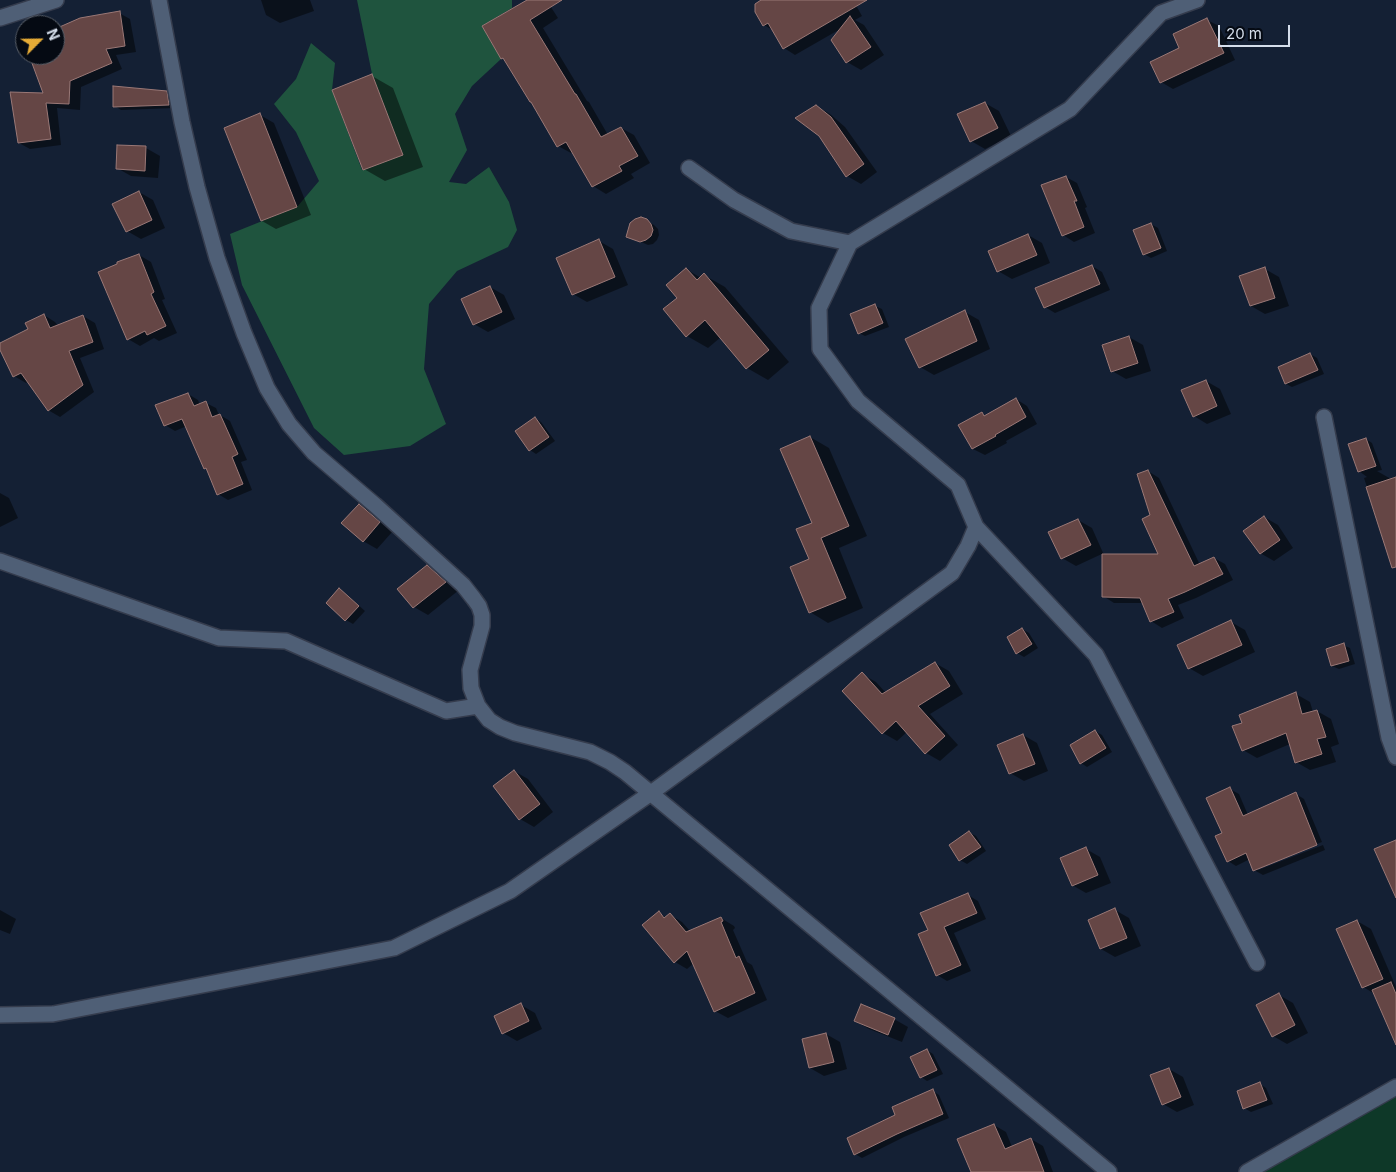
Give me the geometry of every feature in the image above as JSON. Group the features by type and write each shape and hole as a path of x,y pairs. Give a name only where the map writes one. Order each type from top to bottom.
{"street":[{"path":"0,18 56,0"},
{"path":"159,0 182,122 197,187 217,258 244,333 267,388 288,424 314,453 375,504 463,585 479,606 482,626 470,670 471,688 478,706 489,720 515,733 590,752 610,762 1109,1172"},
{"path":"1198,0 1161,13 1070,109 850,243 819,308 820,349 858,401 958,485 976,527 1096,655 1257,963"},
{"path":"689,168 734,200 791,231 850,243"},
{"path":"1324,418 1389,738 1396,756"},
{"path":"0,1014 53,1014 394,948 510,891 650,794 952,573 968,546 976,527"},
{"path":"0,561 219,638 286,641 446,711 478,706"},
{"path":"1248,1172 1396,1087"}],"green space":[{"path":"357,0 512,0 512,8 482,26 501,59 472,86 455,114 467,150 449,182 466,184 489,167 509,202 517,230 508,247 457,271 429,304 424,369 446,424 410,446 344,455 314,428 242,285 230,234 297,207 319,181 296,132 274,104 296,79 311,43 335,63 332,90 362,170 403,155 372,74"},
{"path":"1396,1087 1396,1172 1248,1172"}],"building":[{"path":"527,0 562,0 530,20 601,137 621,127 638,156 619,166 622,171 592,187 566,142 557,147 531,102 503,58 501,59 482,26"},
{"path":"761,0 867,0 783,49 768,23 763,26 755,12 755,4"},
{"path":"120,11 125,46 106,49 112,63 70,81 69,104 46,103 51,139 18,143 10,92 43,93 33,65 65,65 65,25 80,18"},
{"path":"850,16 871,47 846,63 831,40"},
{"path":"1207,18 1224,53 1160,83 1150,62 1179,48 1173,34"},
{"path":"372,74 403,155 363,170 332,90"},
{"path":"113,86 167,91 169,105 113,107"},
{"path":"985,102 998,128 970,142 957,114"},
{"path":"816,105 831,117 864,164 846,177 819,136 795,118"},
{"path":"260,113 297,207 261,221 224,128"},
{"path":"117,145 146,146 145,171 116,169"},
{"path":"1066,176 1077,201 1074,201 1084,227 1062,236 1041,185"},
{"path":"139,191 152,220 126,232 112,204"},
{"path":"641,217 647,219 653,230 651,236 640,242 626,237 630,223"},
{"path":"1151,223 1161,248 1143,255 1133,230"},
{"path":"1028,234 1037,255 997,272 988,251"},
{"path":"599,239 615,277 572,295 556,258"},
{"path":"139,254 154,292 151,294 166,326 147,335 145,331 127,340 98,272 117,264 117,262"},
{"path":"1092,265 1100,284 1044,308 1035,288"},
{"path":"1265,267 1275,298 1250,306 1239,276"},
{"path":"686,268 697,280 704,273 769,350 746,369 705,320 686,337 663,309 677,298 666,285"},
{"path":"490,286 502,312 473,325 461,299"},
{"path":"875,304 883,323 858,334 850,314"},
{"path":"965,310 977,341 919,368 905,339"},
{"path":"44,314 50,328 83,315 93,342 69,351 83,385 48,411 21,373 13,377 0,350 0,343 28,329 25,323"},
{"path":"1129,336 1138,363 1111,372 1102,345"},
{"path":"1310,353 1318,370 1285,384 1278,367"},
{"path":"1206,380 1217,406 1193,417 1181,390"},
{"path":"188,393 194,406 206,401 212,417 220,414 238,454 232,457 243,484 217,495 182,419 164,426 155,405"},
{"path":"1016,398 1026,417 972,449 958,425 982,412 984,416"},
{"path":"535,417 549,437 529,451 515,431"},
{"path":"810,436 849,526 821,538 846,598 809,613 790,567 809,559 796,529 812,523 780,449"},
{"path":"1366,438 1376,466 1358,472 1348,444"},
{"path":"1148,470 1194,566 1214,557 1223,574 1168,599 1174,612 1150,622 1140,598 1102,597 1102,554 1158,554 1142,519 1150,515 1137,474"},
{"path":"1396,477 1396,567 1392,568 1366,487"},
{"path":"359,504 380,522 363,542 341,523"},
{"path":"1264,516 1280,540 1260,554 1243,531"},
{"path":"1078,519 1091,545 1061,559 1048,532"},
{"path":"427,565 446,582 413,608 397,589"},
{"path":"339,588 359,606 345,621 326,603"},
{"path":"1231,620 1242,645 1188,669 1177,645"},
{"path":"1022,628 1032,644 1016,654 1007,637"},
{"path":"1344,643 1349,661 1331,666 1326,649"},
{"path":"935,662 950,686 918,706 945,736 925,754 896,721 882,734 842,691 862,672 882,694"},
{"path":"1296,692 1302,714 1317,710 1326,737 1317,739 1322,754 1295,763 1286,733 1242,751 1232,726 1242,723 1239,715"},
{"path":"1095,730 1106,748 1080,764 1070,745"},
{"path":"1023,734 1035,764 1009,774 997,745"},
{"path":"514,770 540,804 519,820 493,786"},
{"path":"1230,787 1243,816 1296,792 1317,845 1253,871 1246,853 1227,862 1215,836 1222,833 1206,798"},
{"path":"969,831 981,847 959,861 949,845"},
{"path":"1396,840 1396,898 1374,849"},
{"path":"1086,847 1098,875 1072,886 1060,858"},
{"path":"968,893 977,913 944,927 961,965 936,976 918,934 928,930 920,913"},
{"path":"1115,908 1127,938 1100,949 1088,920"},
{"path":"659,911 664,918 670,913 686,932 721,917 723,921 721,922 736,958 739,956 755,993 714,1012 687,951 674,963 642,925"},
{"path":"1357,920 1383,979 1362,988 1336,929"},
{"path":"1391,982 1396,994 1396,1045 1372,990"},
{"path":"1279,993 1295,1025 1272,1037 1256,1005"},
{"path":"521,1003 529,1021 502,1034 494,1016"},
{"path":"861,1004 895,1018 888,1035 854,1021"},
{"path":"826,1033 834,1062 809,1068 802,1039"},
{"path":"927,1049 937,1070 920,1078 910,1057"},
{"path":"1169,1068 1181,1097 1162,1105 1150,1075"},
{"path":"1260,1082 1267,1100 1243,1109 1237,1091"},
{"path":"933,1089 943,1114 854,1155 847,1138 895,1115 892,1107"},
{"path":"994,1124 1005,1149 1031,1138 1044,1172 971,1172 957,1139"}]}
